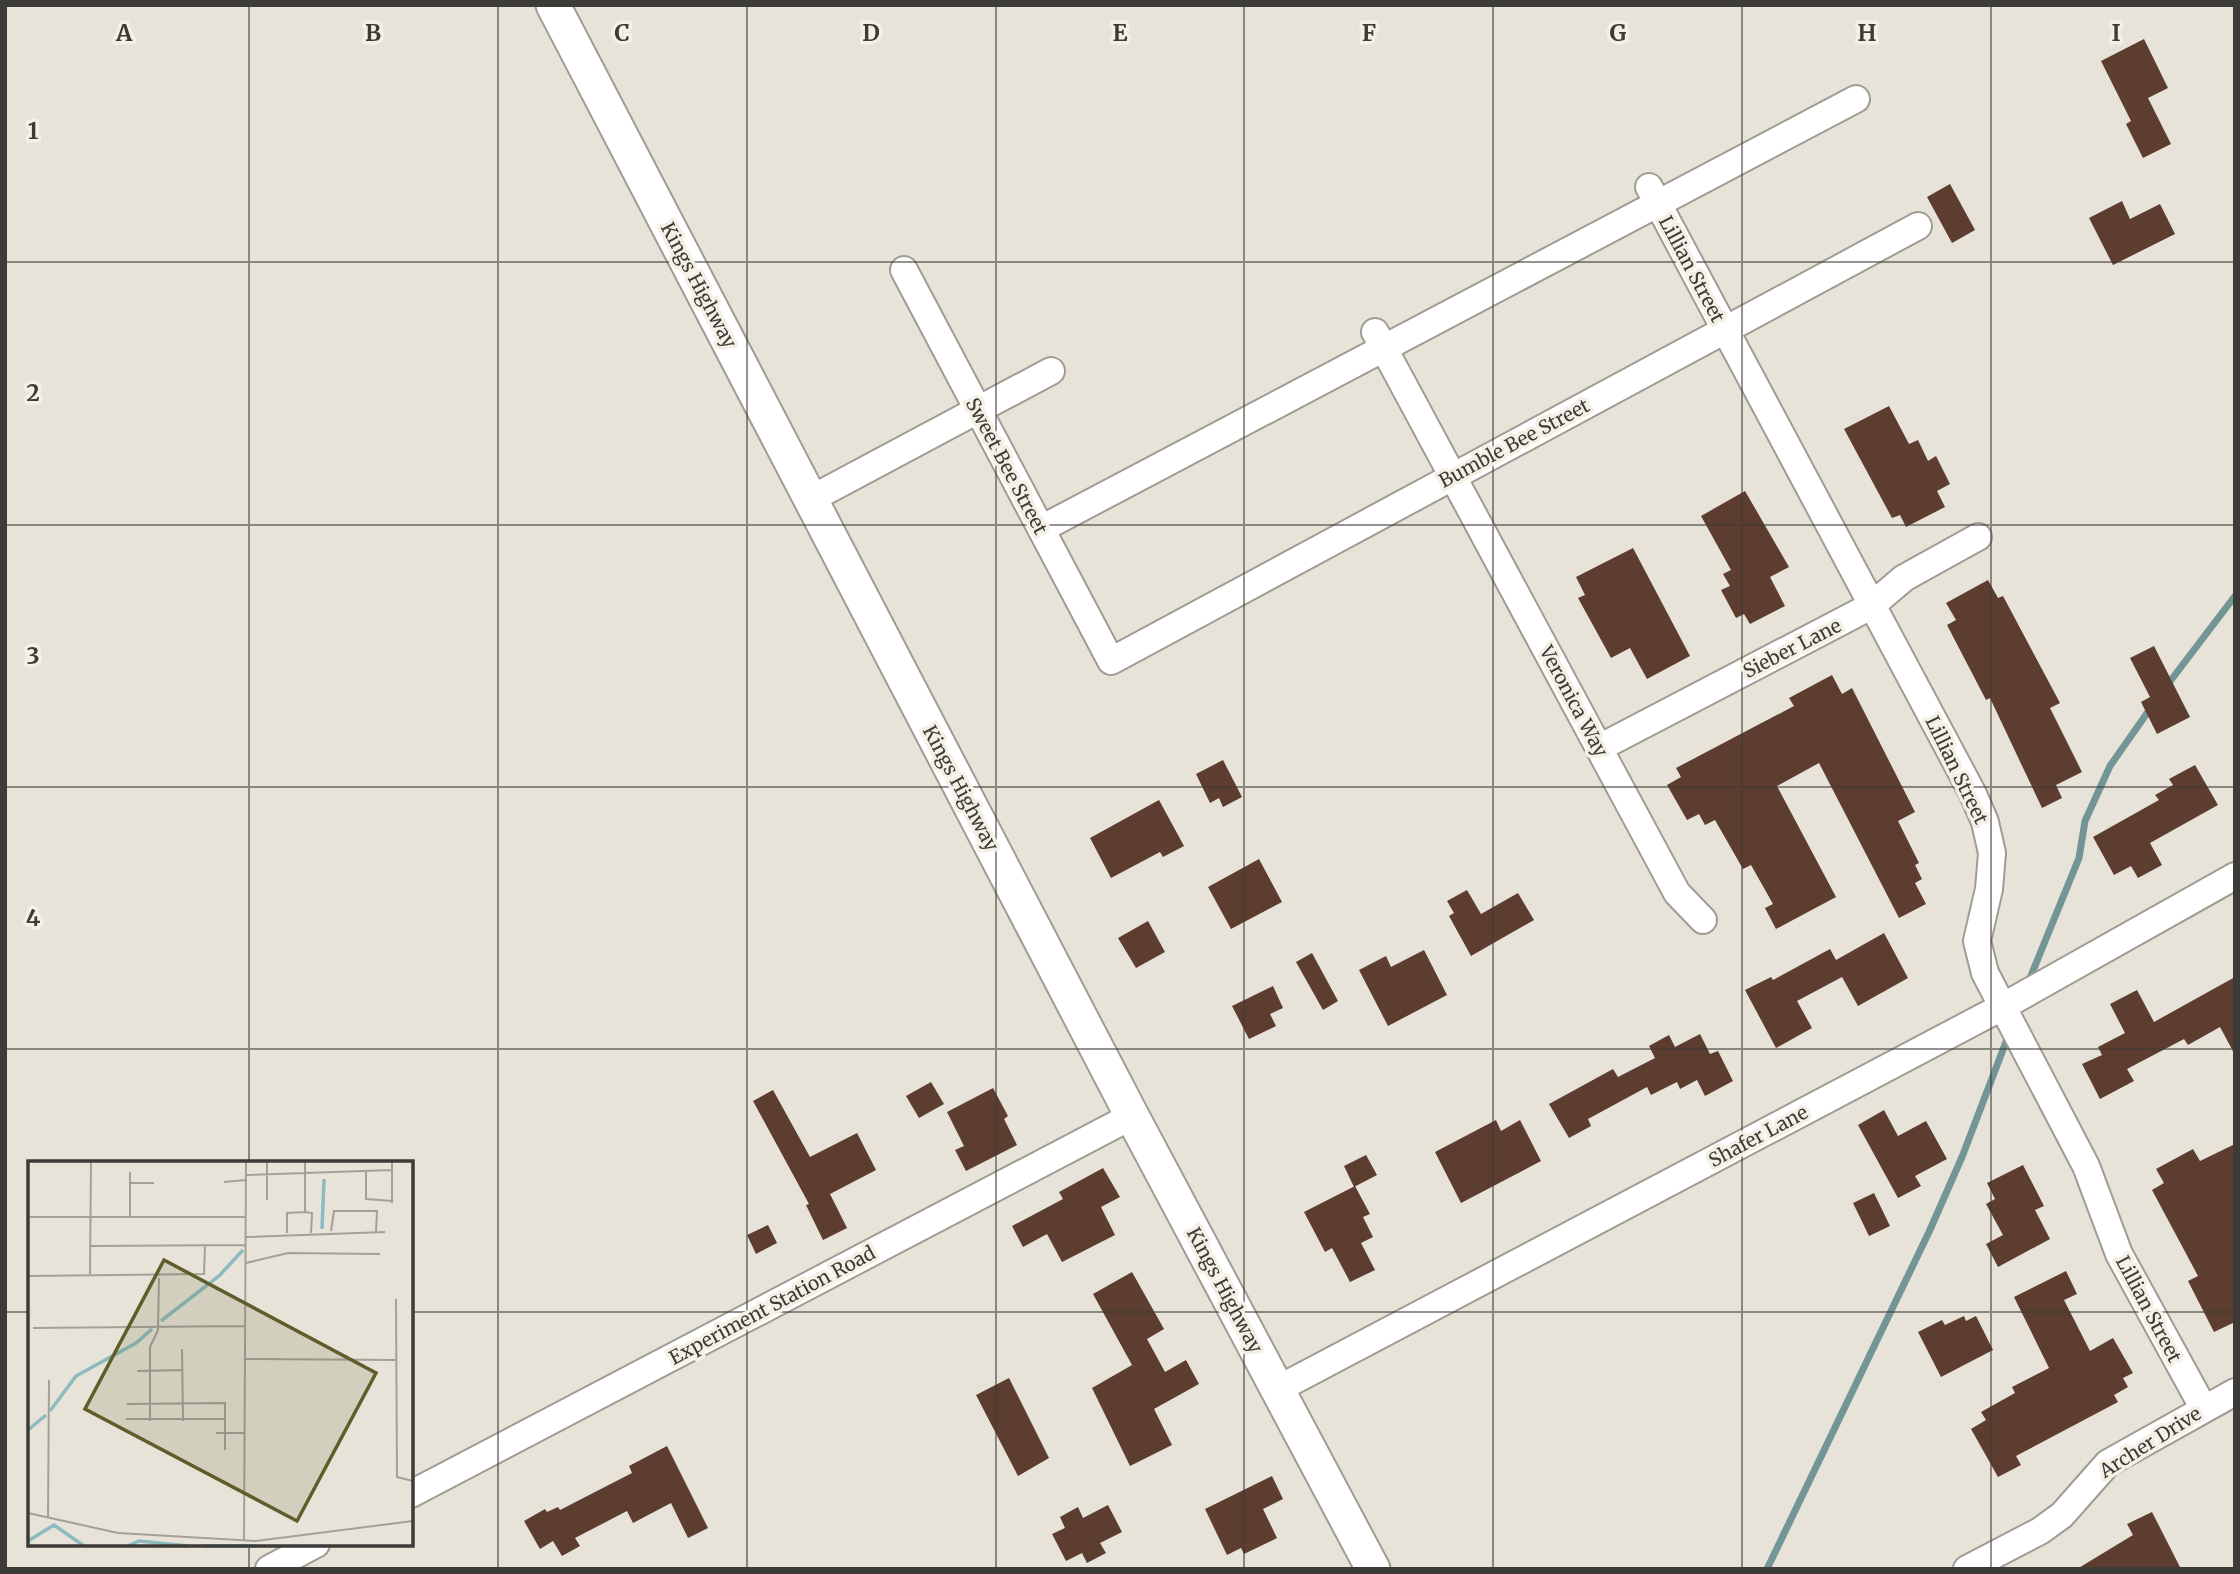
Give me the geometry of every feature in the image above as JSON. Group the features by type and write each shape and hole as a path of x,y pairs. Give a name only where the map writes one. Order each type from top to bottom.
{"street":[{"name":"Kings Highway","path":"552,5 1132,1116 1373,1569"},
{"path":"1041,529 1379,340 1653,195 1856,99"},
{"name":"Lillian Street","path":"1653,195 1985,822 1992,853 1989,889 1976,941 1985,973 2086,1166 2119,1254 2204,1409"},
{"name":"Bumble Bee Street","path":"1111,661 1918,226"},
{"name":"Sweet Bee Street","path":"904,270 1111,661"},
{"name":"Veronica Way","path":"1379,340 1677,893 1703,920"},
{"path":"811,499 1051,371"},
{"name":"Sieber Lane","path":"1599,748 1871,606 1905,578 1978,537"},
{"name":"Shafer Lane","path":"1278,1389 2002,1007 2235,876"},
{"name":"Experiment Station Road","path":"413,1493 1132,1116"},
{"name":"Archer Drive","path":"1967,1569 2040,1531 2062,1515 2108,1463 2235,1392"},
{"path":"269,1569 312,1546"}],"building":[{"path":"2144,39 2168,88 2148,98 2171,144 2143,158 2126,124 2131,121 2101,61"},
{"path":"1950,184 1975,230 1952,243 1927,197"},
{"path":"2122,201 2130,219 2160,204 2175,234 2113,265 2089,218"},
{"path":"1889,406 1909,444 1918,440 1928,461 1936,456 1950,484 1937,491 1945,507 1906,527 1900,515 1892,518 1844,429"},
{"path":"1745,491 1789,567 1770,577 1785,606 1750,624 1744,614 1736,618 1721,590 1730,586 1723,574 1731,570 1701,516"},
{"path":"1633,548 1690,656 1647,679 1630,648 1611,658 1578,598 1585,595 1576,577"},
{"path":"1988,580 1998,598 2003,596 2060,703 2050,708 2082,772 2056,785 2062,798 2042,808 1990,698 1986,700 1947,625 1956,620 1946,603"},
{"path":"2154,646 2190,717 2157,734 2141,702 2150,697 2130,658"},
{"path":"1832,675 1842,694 1852,688 1915,812 1898,821 1919,863 1915,865 1922,879 1915,883 1926,904 1899,918 1819,763 1777,786 1836,897 1776,929 1765,908 1773,904 1751,865 1743,869 1715,820 1705,825 1699,814 1687,820 1667,785 1681,777 1676,768 1794,706 1789,698"},
{"path":"1223,760 1242,797 1223,807 1219,798 1210,803 1196,774"},
{"path":"2195,765 2218,805 2150,843 2162,865 2138,878 2131,866 2114,875 2093,837 2159,800 2155,795 2173,785 2169,779"},
{"path":"1159,800 1184,846 1163,857 1160,852 1111,878 1090,838"},
{"path":"1259,859 1282,902 1231,929 1208,887"},
{"path":"1467,890 1481,914 1518,893 1534,920 1471,956 1449,916 1454,913 1447,901"},
{"path":"1148,921 1165,952 1136,968 1118,938"},
{"path":"1884,933 1908,978 1858,1006 1842,977 1797,1001 1812,1028 1776,1048 1745,990 1771,977 1773,980 1830,949 1836,960"},
{"path":"1424,950 1447,995 1388,1026 1359,970 1386,956 1391,967"},
{"path":"1312,953 1338,1001 1323,1010 1296,962"},
{"path":"2235,977 2235,1055 2220,1027 2188,1045 2184,1039 2127,1069 2134,1081 2100,1099 2082,1064 2102,1055 2098,1047 2125,1033 2110,1004 2137,990 2154,1022"},
{"path":"1273,986 1283,1008 1270,1014 1276,1026 1249,1039 1232,1006"},
{"path":"1700,1034 1710,1054 1718,1051 1733,1081 1705,1096 1697,1080 1680,1089 1677,1082 1651,1095 1647,1087 1588,1119 1591,1126 1569,1138 1549,1104 1613,1069 1618,1077 1655,1058 1649,1046 1669,1035 1675,1047"},
{"path":"931,1082 944,1104 919,1118 906,1096"},
{"path":"993,1088 1008,1116 1004,1119 1017,1145 966,1171 955,1150 964,1146 947,1112"},
{"path":"773,1090 810,1157 857,1133 876,1170 830,1194 847,1228 823,1240 806,1205 809,1204 753,1101"},
{"path":"1884,1110 1898,1136 1926,1121 1947,1159 1915,1176 1921,1186 1898,1198 1858,1125"},
{"path":"1496,1120 1501,1131 1520,1120 1541,1161 1461,1203 1435,1152"},
{"path":"2235,1144 2235,1322 2214,1332 2188,1281 2198,1276 2152,1190 2164,1183 2156,1169 2193,1149 2200,1161"},
{"path":"1366,1155 1377,1175 1354,1187 1344,1166"},
{"path":"2023,1165 2044,1206 2035,1210 2050,1239 1998,1267 1986,1244 2003,1235 1986,1204 1995,1199 1987,1183"},
{"path":"1103,1168 1120,1197 1101,1207 1115,1235 1062,1262 1047,1234 1023,1247 1012,1226 1063,1199 1059,1192"},
{"path":"1355,1186 1370,1214 1363,1217 1373,1237 1361,1243 1375,1270 1350,1282 1332,1248 1325,1252 1304,1212"},
{"path":"1874,1193 1890,1226 1869,1236 1853,1203"},
{"path":"768,1225 777,1243 756,1254 747,1235"},
{"path":"2066,1271 2077,1294 2064,1300 2090,1351 2113,1338 2133,1373 2123,1378 2128,1387 2114,1395 2118,1402 2016,1456 2021,1465 1998,1477 1971,1429 1986,1420 1981,1412 2015,1393 2012,1387 2049,1368 2014,1297"},
{"path":"1132,1272 1164,1329 1147,1339 1165,1372 1186,1360 1199,1384 1154,1409 1172,1445 1130,1466 1092,1388 1132,1365 1093,1294"},
{"path":"1964,1316 1966,1321 1976,1316 1993,1350 1941,1377 1918,1332 1942,1320 1945,1325"},
{"path":"1009,1378 1049,1458 1018,1476 976,1395"},
{"path":"667,1446 708,1528 688,1538 671,1503 633,1523 627,1511 575,1538 580,1546 562,1556 553,1541 540,1549 524,1521 545,1509 547,1512 558,1507 560,1510 632,1473 629,1466"},
{"path":"1272,1476 1283,1499 1263,1509 1277,1538 1244,1554 1241,1548 1227,1555 1205,1509"},
{"path":"1108,1505 1122,1532 1100,1543 1106,1553 1087,1563 1082,1553 1066,1561 1052,1534 1065,1528 1060,1517 1078,1507 1083,1518"},
{"path":"2152,1512 2181,1569 2077,1569 2133,1535 2127,1524"}],"waterway":[{"path":"2165,688 2235,596"},
{"path":"2028,983 2079,858 2085,821 2110,766 2152,706"},
{"path":"1767,1569 1929,1232 1962,1157 2009,1034"}]}
